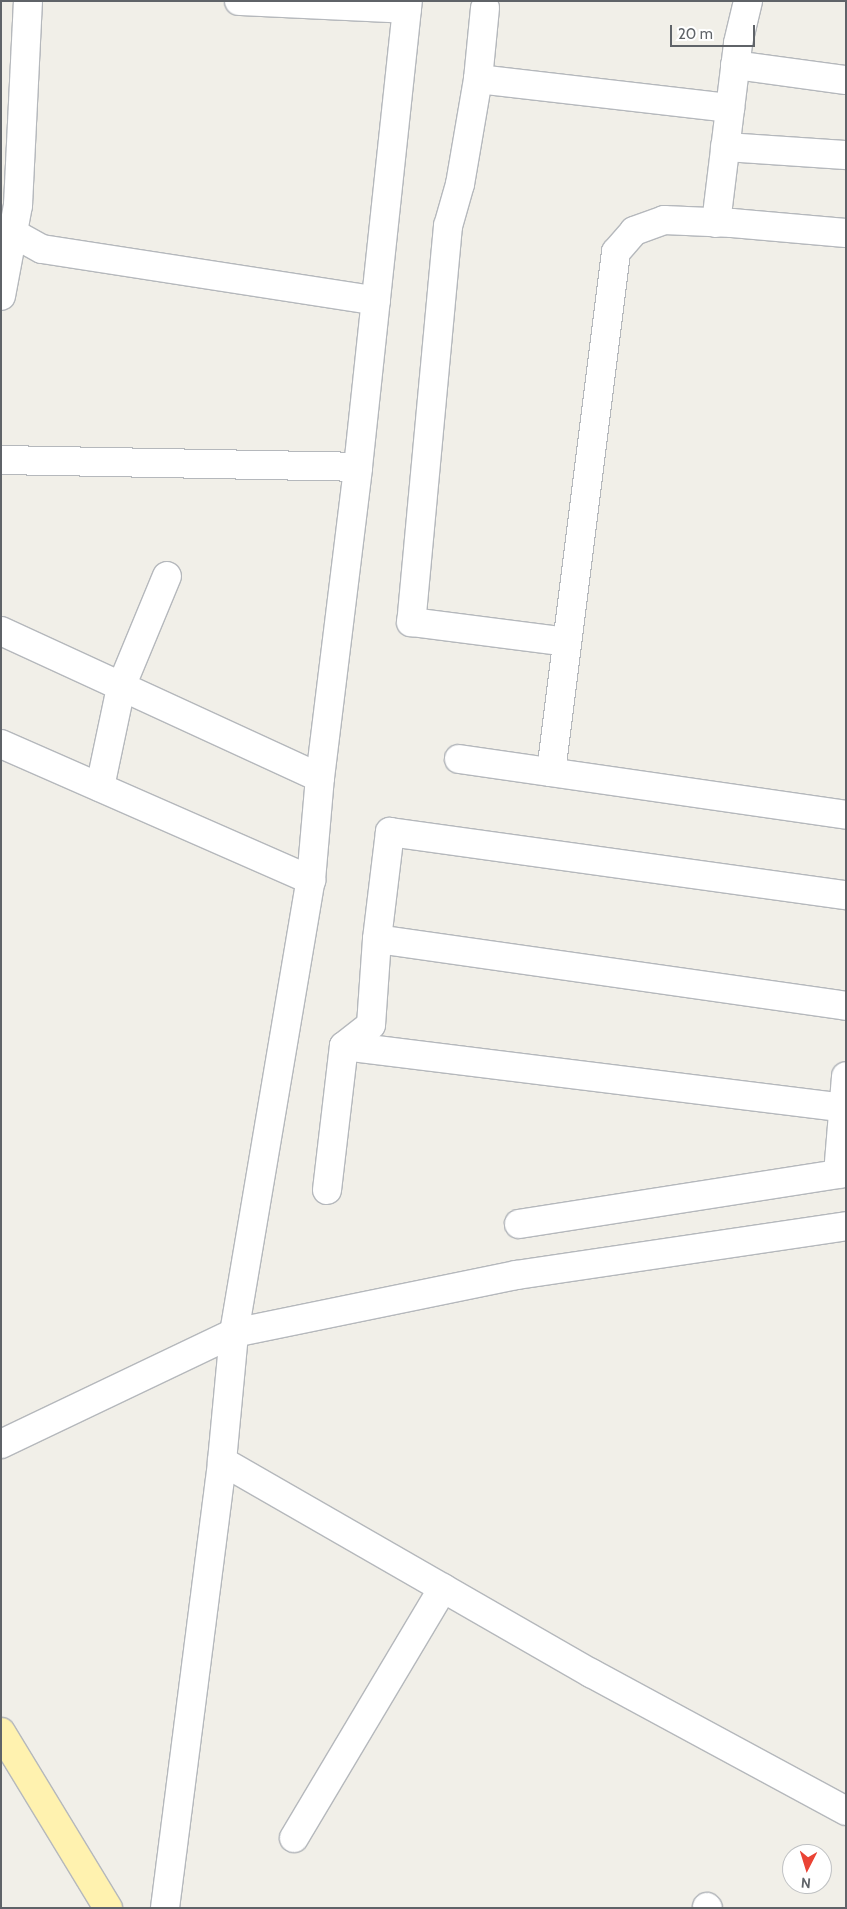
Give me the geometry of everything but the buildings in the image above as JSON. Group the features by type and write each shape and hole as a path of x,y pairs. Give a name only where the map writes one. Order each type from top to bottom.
{"main road":[{"path":"1,1732 108,1908"}],"street":[{"path":"1,296 11,232 18,205 10,176 12,111 28,1"},
{"path":"165,1908 222,1461 234,1333 311,880 320,778 358,466 408,5 239,1"},
{"path":"716,223 738,43 748,1"},
{"path":"485,8 478,79 460,184 448,226 411,622 567,642"},
{"path":"735,65 846,80"},
{"path":"478,79 730,108"},
{"path":"725,147 846,155"},
{"path":"551,772 616,252 634,231 664,220 846,233"},
{"path":"11,232 42,249 376,301"},
{"path":"1,460 358,466"},
{"path":"100,787 122,687 167,576"},
{"path":"1,631 320,778"},
{"path":"1,744 311,880"},
{"path":"459,759 846,816"},
{"path":"327,1190 344,1046 371,1025 377,938 390,832 846,894"},
{"path":"377,938 846,1006"},
{"path":"344,1046 844,1108"},
{"path":"518,1224 842,1174 846,1076"},
{"path":"1,1444 234,1333 516,1275 846,1226"},
{"path":"222,1461 591,1673 844,1806"},
{"path":"294,1838 443,1588"}]}
